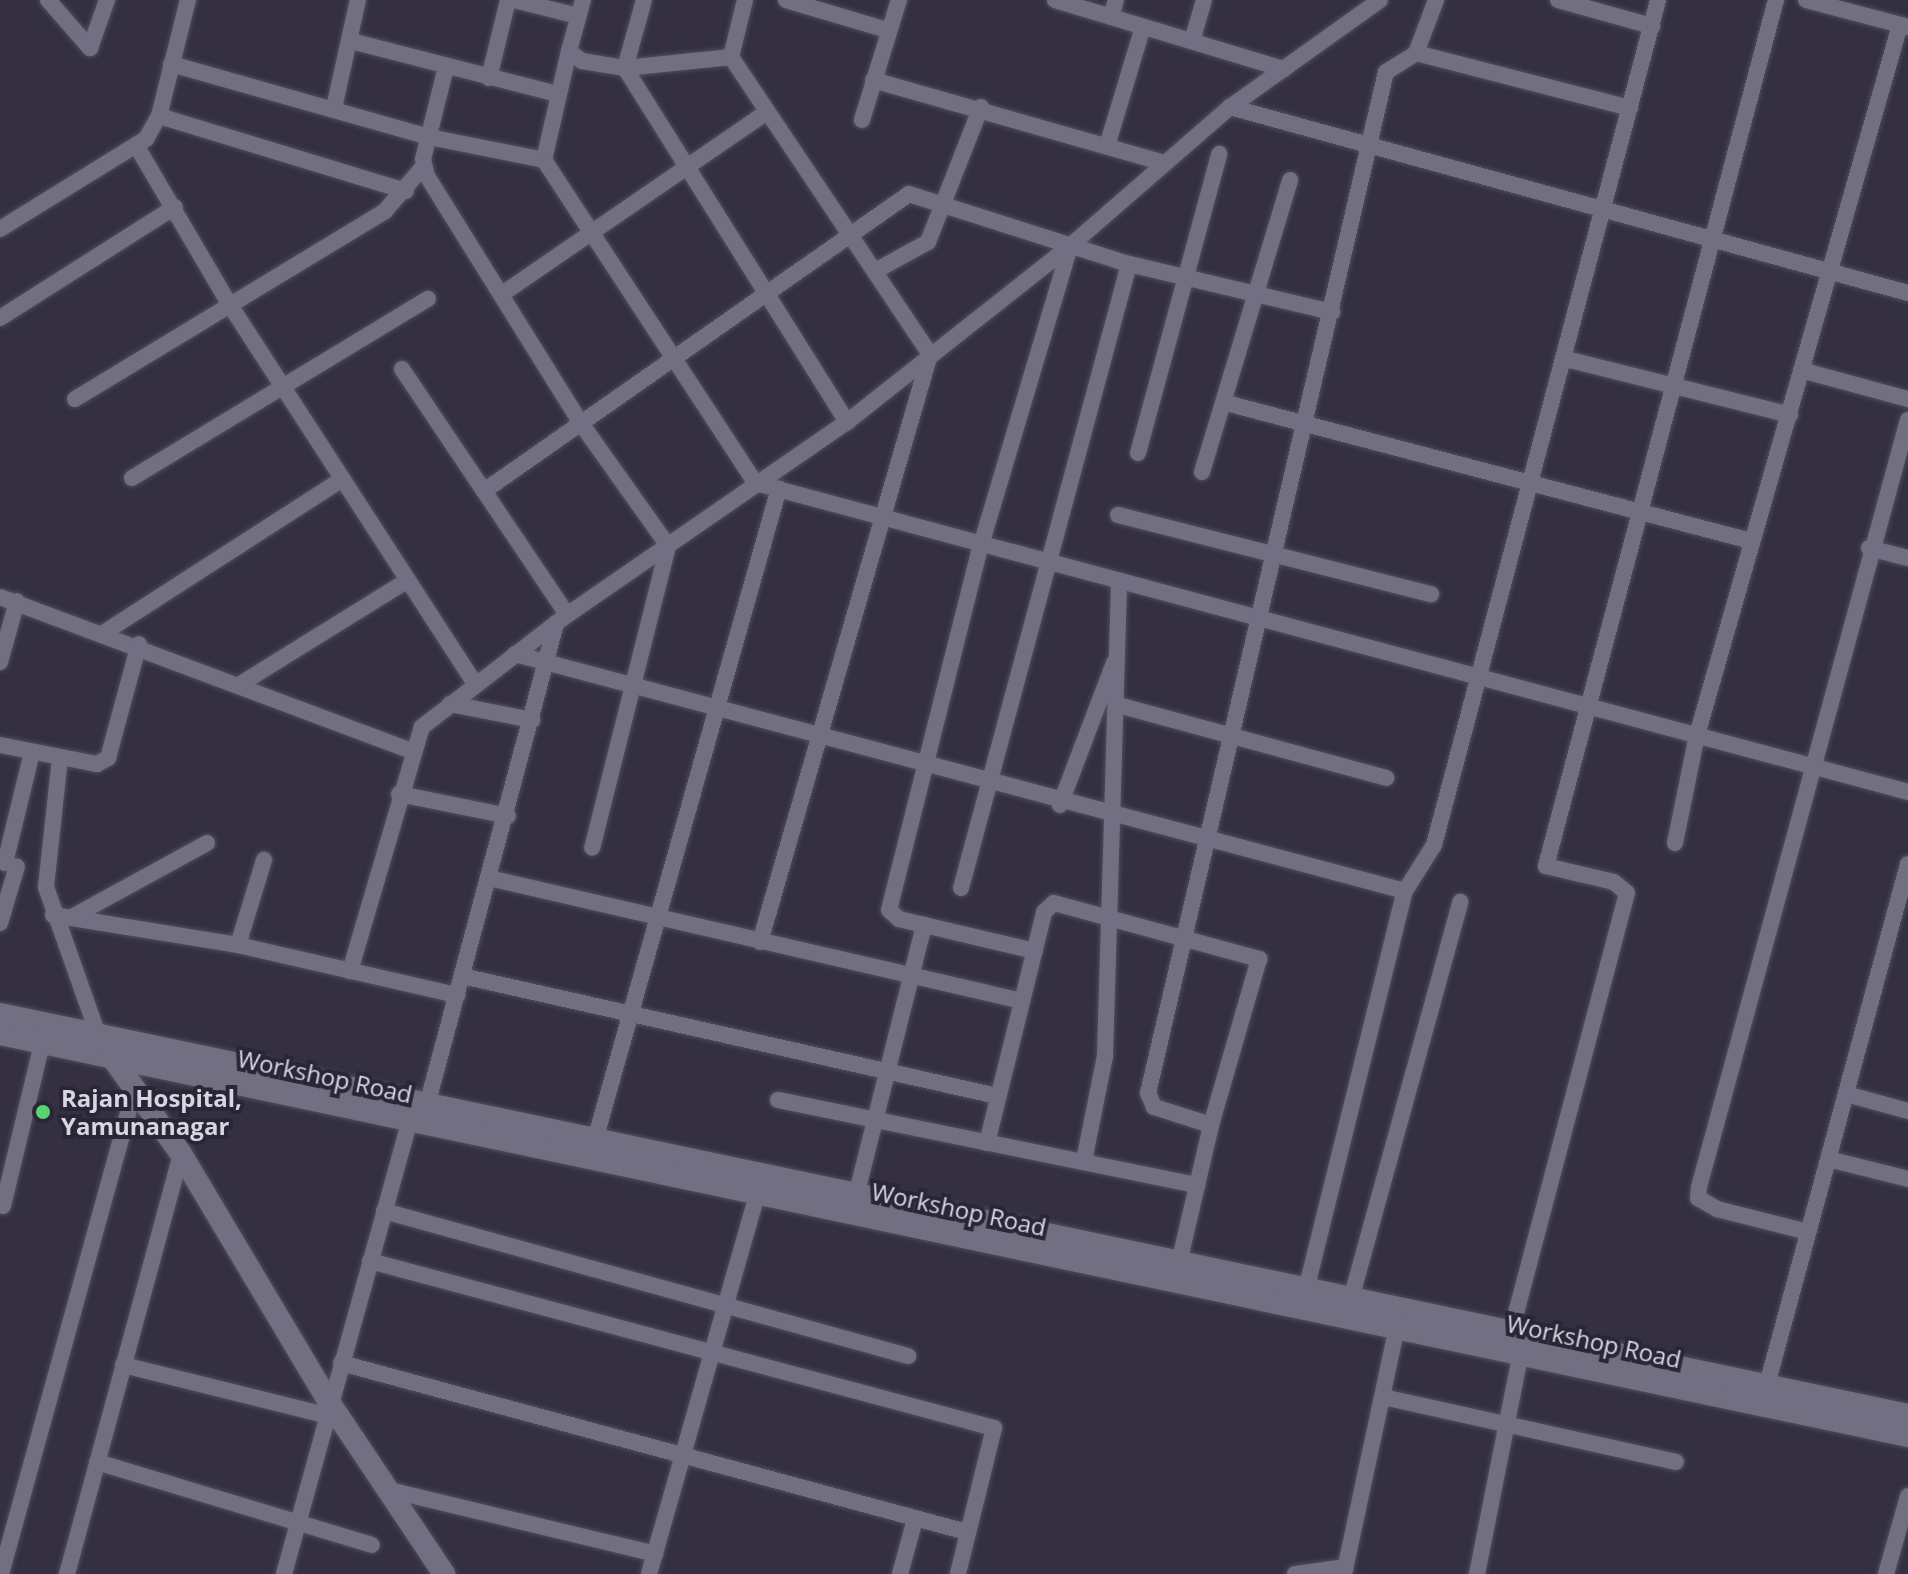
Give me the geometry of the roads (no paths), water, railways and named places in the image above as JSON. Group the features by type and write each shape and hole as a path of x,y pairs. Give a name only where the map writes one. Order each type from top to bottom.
{"main road":[{"name":"Workshop Road","path":"0,1014 595,1140 854,1204 1397,1327 1516,1342"},
{"name":"Workshop Road","path":"0,1034 757,1194 854,1204 1179,1263 1351,1299 1516,1342 1764,1394 1908,1415"},
{"path":"98,1035 181,1154 327,1408 444,1574"},
{"name":"Workshop Road","path":"1764,1394 1908,1436"}],"street":[{"path":"48,0 90,48 107,0"},
{"path":"0,229 136,145 159,116 188,0"},
{"path":"334,108 358,0"},
{"path":"489,78 511,0 581,8 557,94 544,160"},
{"path":"644,0 625,68 847,422"},
{"path":"745,0 731,57 877,270 930,354 815,739 760,942"},
{"path":"786,0 887,30"},
{"path":"862,120 887,30 899,0"},
{"path":"1055,0 1284,69"},
{"path":"1111,17 1116,0"},
{"path":"1192,41 1204,0"},
{"path":"350,971 410,750 422,727 562,619 847,422 1070,246 1230,107 1380,0"},
{"path":"1211,1125 1148,1102 1207,840 1278,554 1386,72 1416,53 1436,0"},
{"path":"1558,0 1652,26"},
{"path":"1306,1290 1405,891 1434,845 1476,676 1566,359 1658,0"},
{"path":"1477,1574 1507,1425 1516,1342 1627,893 1614,882 1546,866 1587,705 1717,245 1776,0"},
{"path":"1675,843 1697,735 1751,541 1904,26 1832,3 1806,0"},
{"path":"1107,146 1143,27"},
{"path":"351,41 557,94"},
{"path":"569,51 582,61 625,68 731,57"},
{"path":"1416,53 1630,108"},
{"path":"171,64 429,137 544,160 755,483 1908,792"},
{"path":"75,399 230,305 406,191 423,167 446,67"},
{"path":"873,80 981,107 1164,163"},
{"path":"877,270 928,242 981,107"},
{"path":"1230,107 1717,245 1908,293"},
{"path":"505,292 767,112"},
{"path":"159,116 406,191"},
{"path":"136,145 230,305 475,684"},
{"path":"1138,453 1219,154"},
{"path":"423,167 505,292 580,422 668,546 592,848"},
{"path":"1202,472 1226,403 1290,180"},
{"path":"484,491 850,231 909,194 1129,264 1332,312"},
{"path":"0,318 175,207"},
{"path":"1035,951 924,925 889,910 921,767 981,545 1070,246"},
{"path":"961,888 1052,563 1129,264"},
{"path":"132,478 281,384 428,299"},
{"path":"1566,359 1790,415"},
{"path":"402,369 484,491 562,619"},
{"path":"1801,370 1908,399"},
{"path":"1226,403 1751,541"},
{"path":"1808,1232 1698,1198 1716,1107 1869,548 1908,420"},
{"path":"105,632 342,479"},
{"path":"595,1140 779,488"},
{"path":"1118,515 1431,594"},
{"path":"1869,548 1908,558"},
{"path":"242,683 408,580"},
{"path":"1084,1161 1105,1056 1110,818 1118,705 1119,581"},
{"path":"0,597 139,644 410,750"},
{"path":"0,662 17,601"},
{"path":"427,1105 508,816 546,662 562,619"},
{"path":"0,745 60,758 108,758 139,644"},
{"path":"515,654 1060,805 1405,891"},
{"path":"1060,805 1117,654"},
{"path":"450,704 532,720"},
{"path":"1118,705 1386,778"},
{"path":"0,923 7,864 32,752"},
{"path":"60,758 46,871 53,915 98,1035"},
{"path":"399,794 508,816"},
{"path":"72,917 207,843"},
{"path":"238,945 264,860"},
{"path":"7,864 46,871"},
{"path":"1764,1394 1908,864"},
{"path":"489,878 1022,1001"},
{"path":"1351,1299 1460,902"},
{"path":"987,1143 1048,905 1259,959 1211,1125 1179,1263"},
{"path":"53,915 238,945 457,995"},
{"path":"854,1204 924,925"},
{"path":"462,976 997,1096"},
{"path":"3,1206 42,1043"},
{"path":"1,1574 135,1088"},
{"path":"1846,1094 1908,1111"},
{"path":"778,1100 1197,1185"},
{"path":"284,1574 327,1408 410,1121"},
{"path":"67,1574 181,1154"},
{"path":"1828,1159 1908,1179"},
{"path":"649,1574 731,1303 757,1194"},
{"path":"384,1211 731,1303 908,1356"},
{"path":"370,1261 715,1349 994,1428 958,1574"},
{"path":"1295,1574 1345,1570 1397,1327"},
{"path":"341,1363 686,1453 967,1532"},
{"path":"123,1365 327,1408"},
{"path":"1383,1397 1676,1462"},
{"path":"97,1462 372,1545"},
{"path":"384,1489 655,1554"},
{"path":"1886,1574 1903,1537 1908,1496"},
{"path":"900,1574 915,1519"}],"place":[{"name":"Rajan Hospital, Yamunanagar","path":"43,1112"}]}
